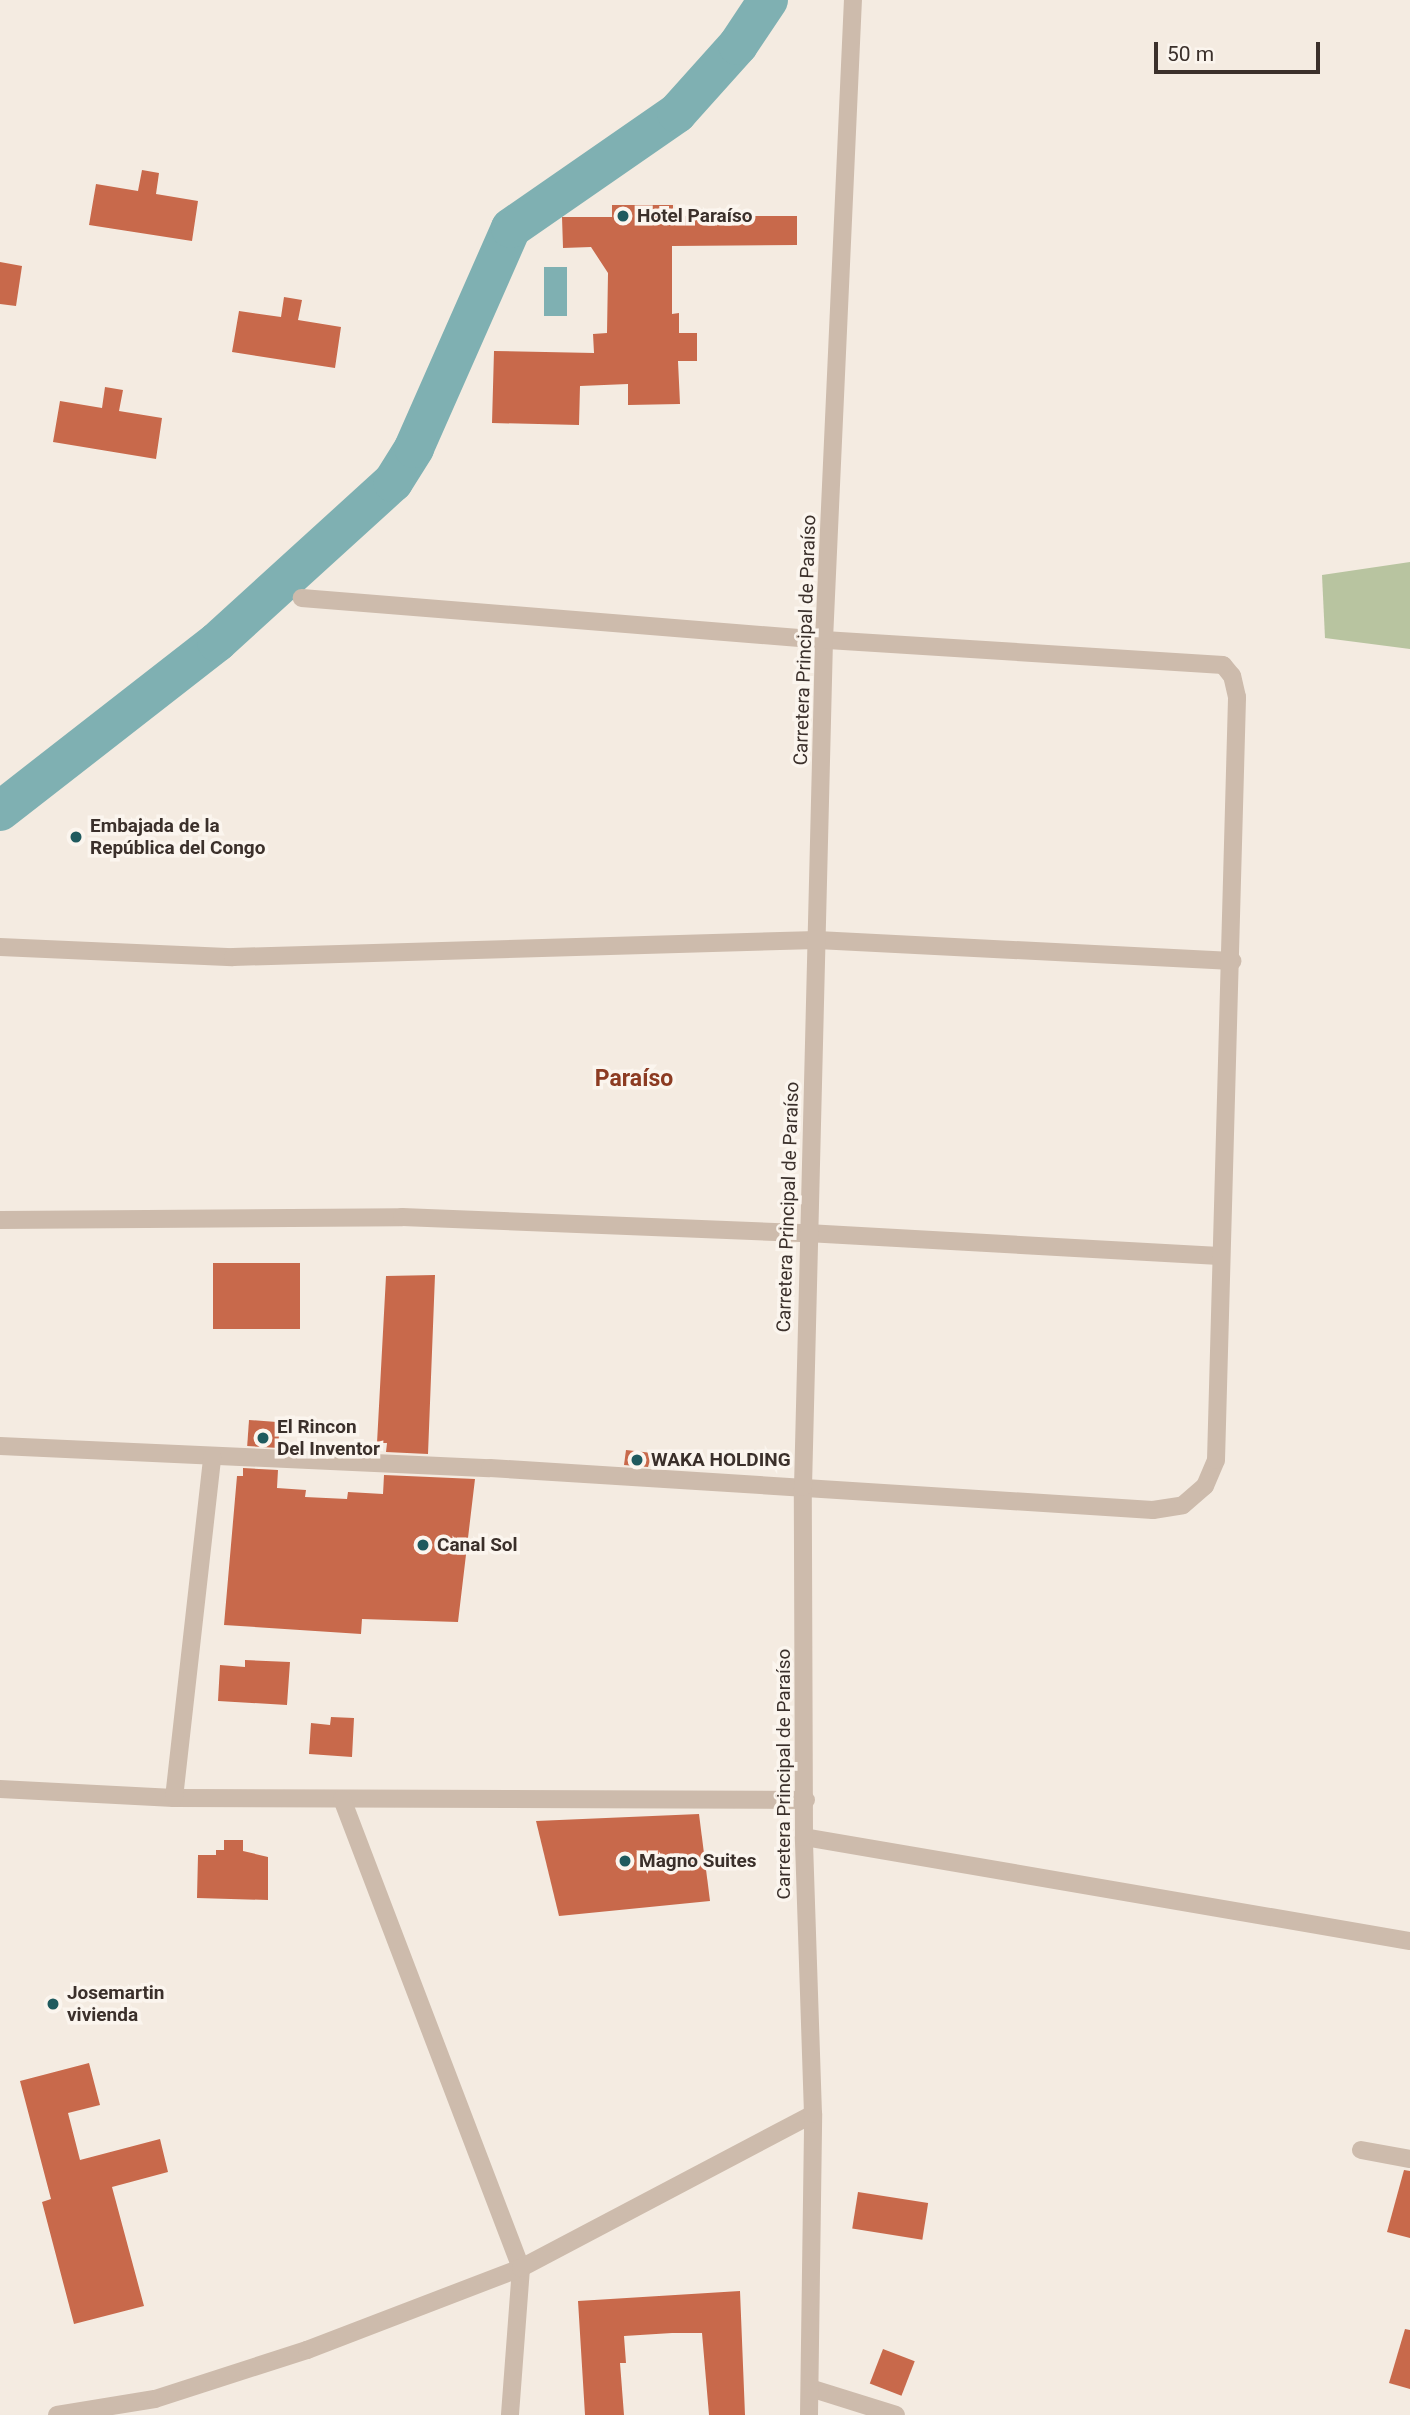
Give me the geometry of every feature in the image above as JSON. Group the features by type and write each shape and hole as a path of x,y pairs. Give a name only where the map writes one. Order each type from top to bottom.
{"street":[{"name":"Carretera Principal de Paraíso","path":"809,2415 813,2113 804,1838 806,1800 803,1487 807,1233 824,640 853,0"},
{"path":"0,1446 490,1468 1153,1510 1183,1505 1205,1486 1216,1460 1219,1256 1233,961 1237,696 1232,676 1223,665 824,640 302,598"},
{"path":"0,947 233,957 817,940 1233,961"},
{"path":"0,1220 402,1217 807,1233 1219,1256"},
{"path":"174,1798 212,1457"},
{"path":"0,1789 174,1798 806,1800"},
{"path":"342,1799 521,2267 510,2415"},
{"path":"804,1838 1410,1941"},
{"path":"57,2415 180,2391 307,2350 521,2267 813,2113"},
{"path":"1361,2150 1410,2159"},
{"path":"810,2388 896,2415"}],"green space":[{"path":"1410,562 1410,649 1325,638 1322,575"}],"water":[{"path":"544,267 567,267 567,316 544,316"}],"building":[{"path":"142,170 159,173 156,194 198,201 192,241 89,225 96,184 138,191"},
{"path":"612,205 673,205 673,216 797,216 797,245 672,246 672,314 679,313 679,333 697,333 697,361 678,361 680,404 628,405 628,384 580,386 579,425 492,423 494,351 594,353 593,334 607,333 608,273 591,247 563,248 562,217 612,217"},
{"path":"0,262 22,266 16,306 0,304"},
{"path":"284,297 302,300 298,320 341,327 335,368 232,352 239,311 281,317"},
{"path":"105,387 123,390 119,411 162,418 156,459 53,442 60,401 102,408"},
{"path":"213,1263 300,1263 300,1329 213,1329"},
{"path":"435,1275 428,1454 386,1452 387,1443 377,1443 386,1276"},
{"name":"El Rincon Del Inventor","path":"249,1420 280,1422 278,1448 247,1446"},
{"name":"WAKA HOLDING","path":"626,1450 652,1453 648,1467 624,1465"},
{"path":"243,1468 278,1470 277,1488 306,1490 305,1497 347,1499 348,1492 383,1494 384,1475 475,1479 458,1622 362,1619 361,1634 224,1625 237,1476 243,1476"},
{"path":"245,1660 290,1662 287,1705 218,1701 220,1665 245,1667"},
{"path":"331,1717 354,1718 352,1757 309,1754 311,1723 330,1725"},
{"name":"Magno Suites","path":"699,1814 710,1901 559,1916 536,1821"},
{"path":"224,1840 243,1840 243,1851 268,1857 268,1900 197,1898 198,1855 216,1855 216,1850 224,1850"},
{"path":"89,2063 100,2105 68,2113 80,2160 160,2139 168,2172 112,2187 144,2306 74,2324 42,2202 51,2199 20,2081"},
{"path":"1404,2170 1410,2171 1410,2238 1387,2232"},
{"path":"858,2192 928,2203 922,2240 852,2229"},
{"path":"740,2291 745,2415 709,2415 702,2333 672,2333 624,2336 626,2363 620,2363 624,2415 585,2415 578,2301"},
{"path":"1405,2329 1410,2330 1410,2389 1389,2383"},
{"path":"883,2349 915,2361 901,2396 870,2384"}],"waterway":[{"path":"0,811 217,642 393,482 414,448 511,228 677,113 738,45 768,0"}],"place":[{"name":"Hotel Paraíso","path":"623,216"},
{"name":"Embajada de la República del Congo","path":"76,837"},
{"name":"El Rincon Del Inventor","path":"263,1438"},
{"name":"WAKA HOLDING","path":"637,1460"},
{"name":"Canal Sol","path":"423,1545"},
{"name":"Magno Suites","path":"625,1861"},
{"name":"Josemartin vivienda","path":"53,2004"}],"district":[{"name":"Paraíso","path":"634,1079"}]}
